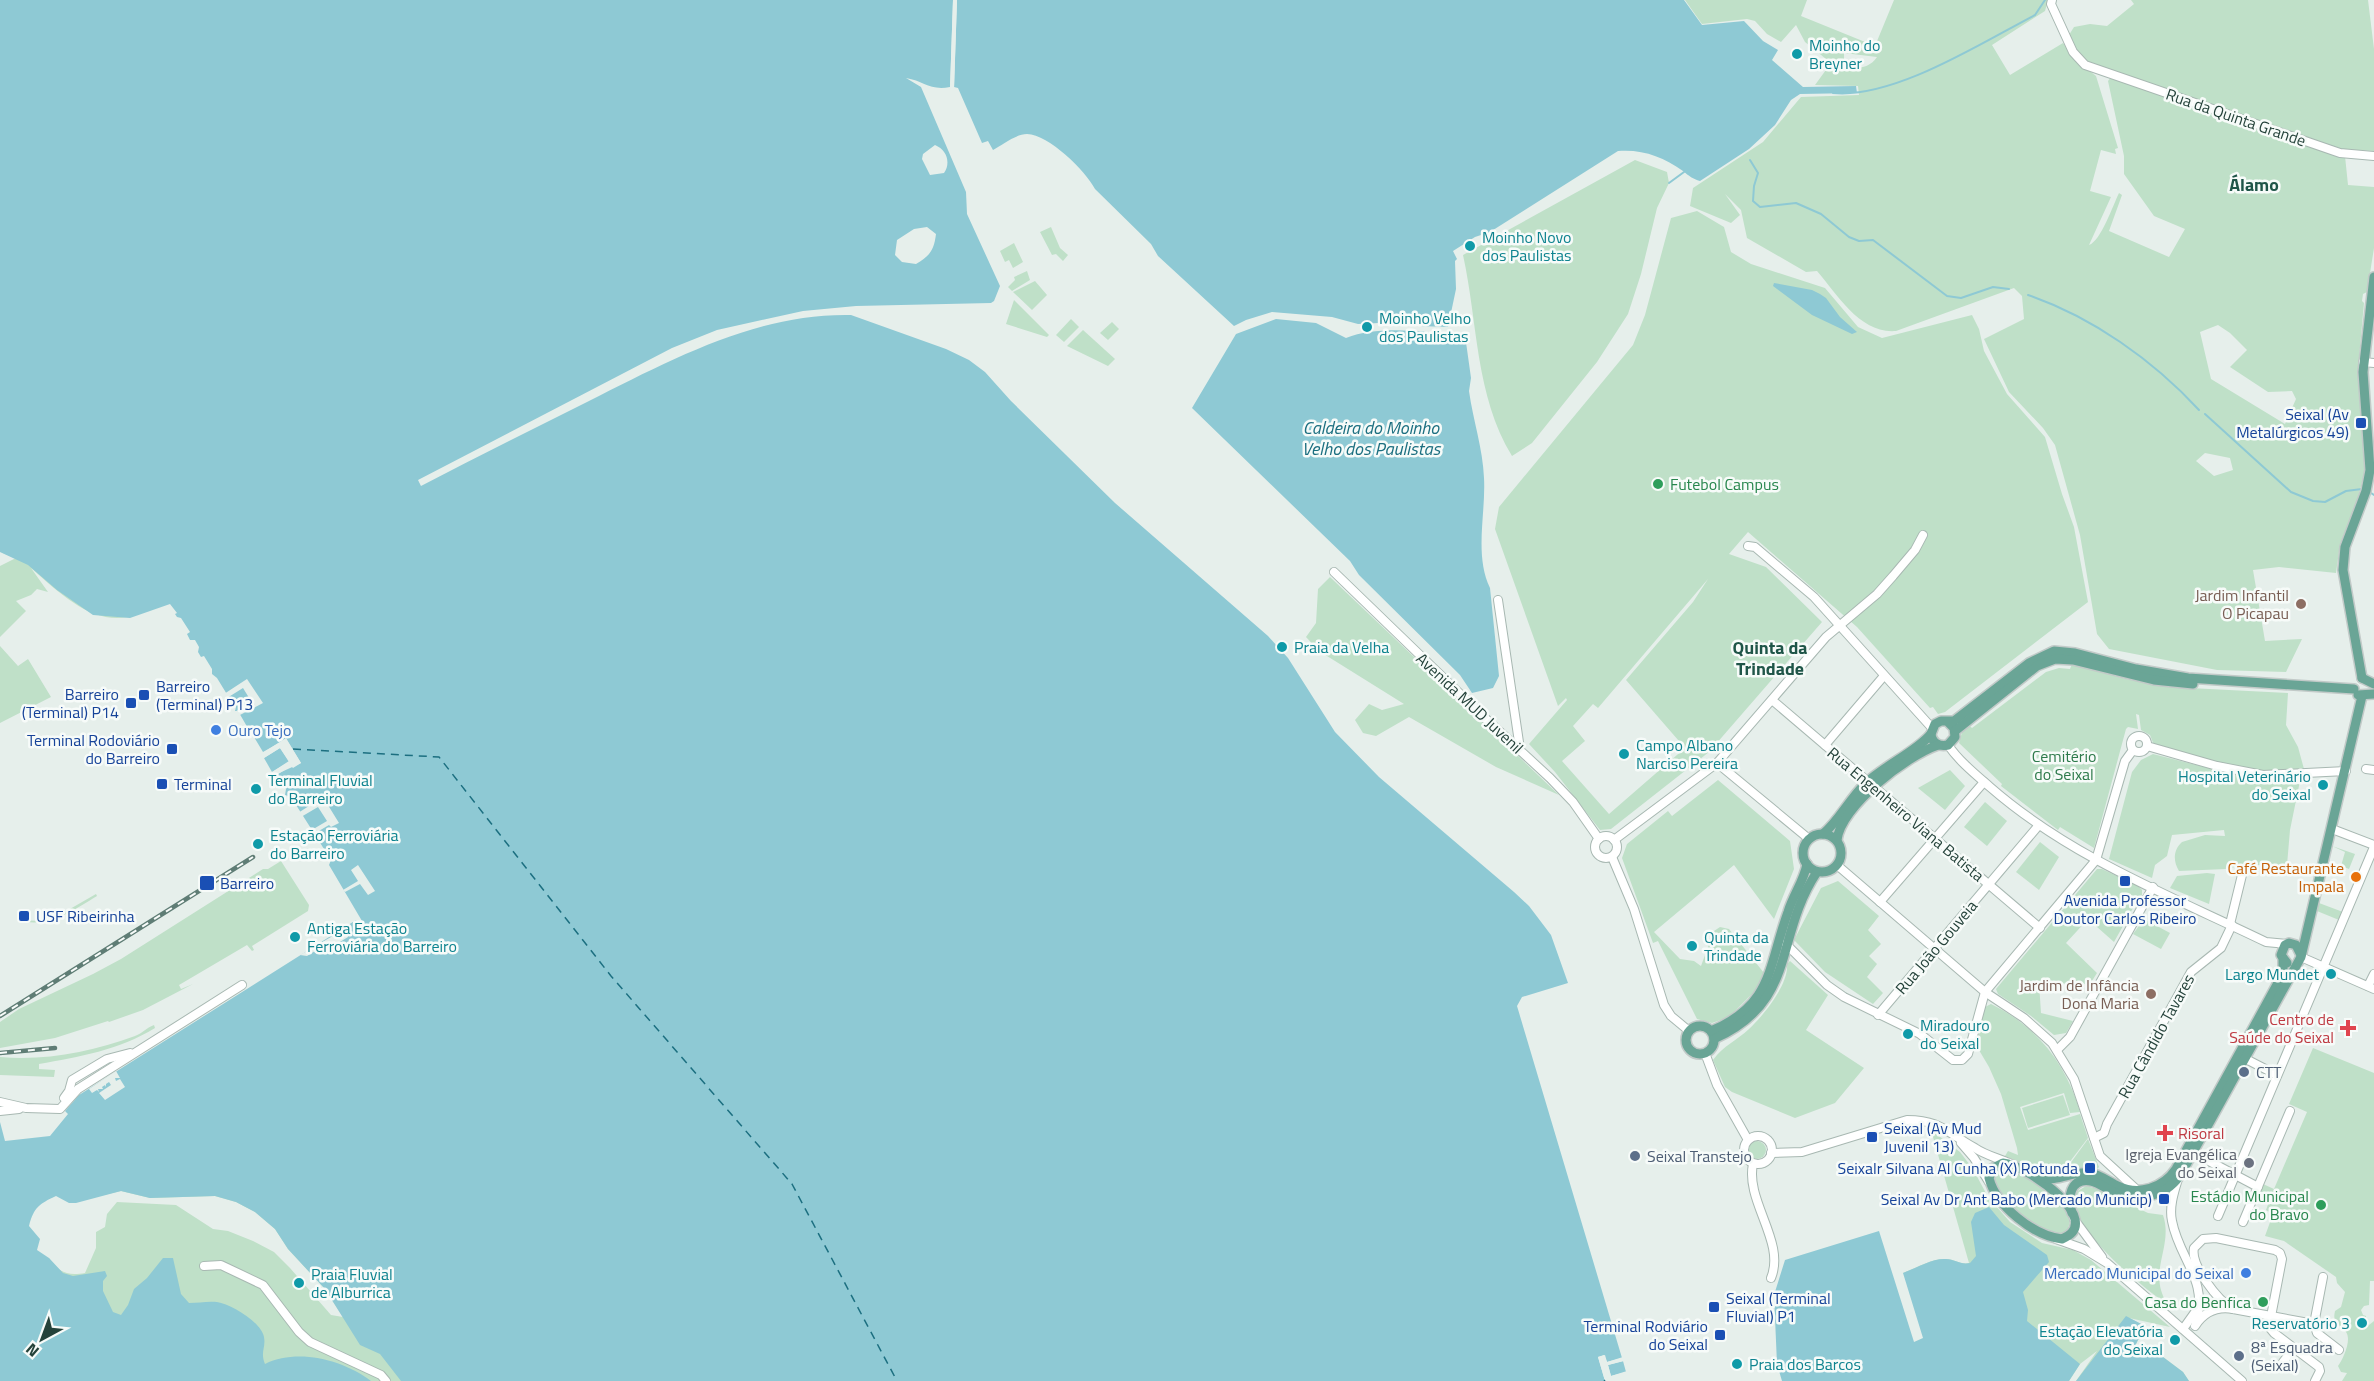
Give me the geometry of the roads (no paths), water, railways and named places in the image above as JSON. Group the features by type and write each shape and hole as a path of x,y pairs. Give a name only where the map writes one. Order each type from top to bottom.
{"main road":[{"path":"2241,1057 2300,958 2346,769 2368,695 2372,689 2343,570 2345,547 2368,481 2372,452 2363,362 2374,277"},
{"path":"2295,685 2278,687 2171,682 2136,676 2073,660 2055,659 2037,666 1955,731 1954,740 1870,784 1839,829 1837,840 1842,850 1837,865 1828,871 1818,872 1807,864 1803,854 1809,839 1823,834 1886,766 1925,741 1938,722 1947,722 1960,716 2029,663 2054,651 2075,653 2136,669 2188,678 2354,688"},
{"path":"2368,695 2356,694 2354,688 2355,682 2369,682"},
{"path":"1947,722 1955,731"},
{"path":"1931,731 1933,740 1943,745"},
{"path":"1823,834 1837,840"},
{"path":"1712,1035 1737,1028 1761,1007 1773,988 1807,864"},
{"path":"1712,1035 1735,1019 1759,995 1800,903 1818,872"},
{"path":"2073,1216 2055,1191 2038,1178 2011,1163 2003,1163 1990,1173 1991,1184 2003,1203 2018,1217 2033,1228 2062,1239 2071,1234 2075,1226 2073,1216 2068,1202 2069,1193 2074,1186 2083,1181 2092,1181 2116,1193 2139,1197 2161,1192 2175,1176 2190,1151 2241,1057 2281,976 2283,959 2281,950 2302,932 2310,918"},
{"path":"2288,944 2299,947 2300,958"},
{"path":"2283,959 2289,964 2300,958"},
{"path":"1700,1026 1712,1035 1713,1045 1705,1053 1695,1052 1687,1045 1689,1030 1700,1026"},
{"path":"2038,1178 2053,1180 2077,1173 2090,1173 2121,1188 2137,1190 2156,1186 2175,1176"}],"street":[{"name":"Rua da Quinta Grande","path":"2052,0 2051,4 2073,52 2085,65 2340,153 2374,156"},
{"path":"2363,362 2374,363"},
{"path":"1614,840 1717,763 1838,625 1877,594 1915,550 1923,535"},
{"path":"1748,546 1755,547 1814,597 1931,731"},
{"name":"Avenida MUD Juvenil","path":"1334,572 1564,791 1599,839"},
{"path":"1498,600 1520,749"},
{"path":"1825,745 1883,677"},
{"name":"Rua Engenheiro Viana Batista","path":"1772,700 2040,928"},
{"path":"2133,750 2131,741 2137,736 2145,738 2147,747"},
{"path":"1520,749 1527,741"},
{"path":"1943,745 1984,782 2039,825 2097,860 2266,942 2283,959"},
{"path":"2147,747 2216,766 2263,775 2346,769"},
{"path":"2133,750 2139,753 2147,747"},
{"path":"1783,945 1827,985 1878,1015 1920,1034 1950,1058 1959,1061 1968,1054 1985,993 2097,860 2125,760 2133,750"},
{"path":"1717,763 1809,839"},
{"path":"1880,902 1984,782"},
{"name":"Rua João Gouveia","path":"1878,1015 2039,825"},
{"path":"2218,1216 2374,846 2332,829"},
{"path":"1608,837 1614,840 1617,849 1612,857 1605,858 1599,855 1596,849 1599,839 1608,837"},
{"path":"1612,857 1634,909 1664,1005 1675,1020 1689,1030"},
{"path":"1837,865 1985,993 2036,1027 2057,1050 2074,1079 2104,1161 2137,1190"},
{"name":"Rua Cândido Tavares","path":"2094,1138 2104,1133 2191,972 2221,948 2231,925 2242,875"},
{"path":"2057,1050 2070,1037 2153,887"},
{"path":"2266,942 2288,944"},
{"path":"2300,958 2371,988 2374,974"},
{"path":"0,1111 26,1108 60,1109 78,1089 242,984"},
{"path":"1705,1053 1717,1085 1748,1140"},
{"path":"2241,1057 2277,1075"},
{"path":"0,1102 26,1108"},
{"path":"2243,1222 2290,1111"},
{"path":"1771,1153 1802,1152 1907,1120 1934,1122 1980,1151 2011,1163"},
{"path":"2090,1126 2108,1124"},
{"path":"1954,1135 1974,1158 1991,1184"},
{"path":"1757,1136 1767,1140 1771,1153 1765,1162 1754,1164 1748,1161 1744,1150 1748,1140 1757,1136"},
{"path":"2190,1151 2258,1187"},
{"path":"1754,1164 1753,1183 1775,1261 1772,1278"},
{"path":"2175,1176 2172,1221 2198,1283 2199,1306 2195,1326"},
{"path":"2073,1216 2090,1243 2107,1263 2242,1381"},
{"path":"2055,1238 2084,1249 2107,1263"},
{"path":"2233,1309 2215,1294 2196,1263 2193,1251 2205,1238 2216,1238 2278,1251 2282,1258 2270,1316 2270,1329 2319,1367 2320,1371 2315,1381"},
{"path":"204,1266 221,1265 263,1285 299,1332 310,1342 381,1375 386,1381"},
{"path":"2323,1276 2314,1324 2317,1333 2339,1350"},
{"path":"2186,1331 2199,1306"},
{"path":"2186,1331 2195,1326 2201,1317 2220,1308 2314,1324"},
{"path":"2283,1362 2294,1348"}],"water":[{"path":"0,0 953,0 950,87 932,87 906,78 921,87 966,192 967,214 1000,286 994,301 991,303 856,306 803,311 717,330 672,348 418,480 421,486 683,355 748,331 782,322 816,316 851,315 946,349 969,360 985,372 1011,401 1115,503 1268,636 1288,658 1335,732 1379,777 1529,906 1551,935 1568,983 1522,997 1517,1006 1622,1358 1607,1362 1604,1355 1598,1357 1605,1381 401,1381 380,1354 360,1345 325,1289 288,1249 275,1229 255,1212 236,1202 215,1196 150,1198 121,1191 76,1203 69,1203 56,1196 41,1204 35,1210 29,1226 40,1239 37,1250 49,1258 63,1273 73,1276 105,1271 107,1276 103,1281 103,1291 113,1312 121,1315 134,1289 147,1278 163,1258 173,1258 181,1294 189,1303 223,1303 245,1315 257,1325 264,1337 265,1364 292,1357 320,1359 347,1367 371,1381 0,1381 0,1122 5,1141 50,1136 68,1114 65,1111 79,1095 356,920 358,924 362,921 329,865 331,860 291,797 285,795 286,789 277,774 301,763 286,739 263,752 254,737 248,735 249,730 238,711 235,711 236,707 232,700 227,698 228,696 212,674 212,669 204,656 201,657 198,652 199,647 195,640 190,640 187,634 190,632 181,618 177,617 175,614 177,613 170,604 130,618 93,615 57,590 28,565 0,552","holes":["935,145 945,153 947,165 944,173 930,175 922,159 923,154","927,227 936,234 930,252 916,264 902,262 895,255 897,240 914,229"]},
{"path":"957,0 1684,0 1702,25 1744,21 1763,41 1778,50 1772,60 1803,87 1856,86 1857,93 1800,94 1791,100 1775,125 1749,149 1700,181 1652,155 1636,151 1618,151 1490,232 1475,237 1453,251 1457,259 1455,261 1456,289 1448,327 1419,326 1400,322 1358,324 1332,317 1272,312 1234,326 1158,256 1151,244 1056,147 1046,140 1027,134 1014,138 993,150 988,141 982,143 958,88 954,87"},
{"path":"1774,283 1812,290 1820,294 1857,332 1852,334 1812,315 1773,286"},
{"name":"Caldeira do Moinho Velho dos Paulistas","path":"1276,319 1316,323 1346,338 1389,330 1465,335 1471,378 1469,391 1483,467 1483,562 1490,588 1499,676 1493,688 1472,693 1460,675 1359,575 1350,561 1192,408 1236,334"},
{"path":"280,748 289,762 272,772 264,758"},
{"path":"1989,1207 2004,1225 2047,1255 2049,1262 2023,1292 2028,1310 2027,1321 2080,1364 2069,1381 1782,1381 1777,1364 1774,1295 1785,1260 1879,1231 1914,1342 1923,1338 1903,1273 1941,1259 1970,1263 1976,1256 1971,1222 1975,1213"},
{"path":"2126,1316 2145,1326 2134,1348 2137,1355 2151,1348 2183,1372 2189,1381 2076,1381"},
{"path":"1623,1361 1626,1372 1611,1376 1608,1365"}],"waterway":[{"path":"1833,93 1857,93 1883,87 1937,67 2035,15 2045,0"},
{"path":"1750,160 1758,173 1753,201 1760,207 1796,203 1821,214 1849,237 1859,241 1873,240 1947,296 1961,298 1993,287 2009,289"},
{"path":"1669,183 1684,172"},
{"path":"2028,295 2075,315 2120,342 2162,374 2199,410"},
{"path":"2205,414 2291,492 2313,501 2325,502 2346,491 2362,489"}],"railway":[{"path":"0,1016 253,857"},
{"path":"0,1053 55,1048"}],"place":[{"name":"Moinho do Breyner","path":"1797,54"},
{"name":"Moinho Novo dos Paulistas","path":"1470,246"},
{"name":"Moinho Velho dos Paulistas","path":"1367,327"},
{"name":"Seixal (Av Metalúrgicos 49)","path":"2361,423"},
{"name":"Futebol Campus","path":"1658,484"},
{"name":"Jardim Infantil O Picapau","path":"2301,604"},
{"name":"Praia da Velha","path":"1282,647"},
{"name":"Barreiro (Terminal) P13","path":"144,695"},
{"name":"Barreiro (Terminal) P14","path":"131,703"},
{"name":"Ouro Tejo","path":"216,730"},
{"name":"Terminal Rodoviário do Barreiro","path":"172,749"},
{"name":"Campo Albano Narciso Pereira","path":"1624,754"},
{"name":"Terminal","path":"162,784"},
{"name":"Hospital Veterinário do Seixal","path":"2323,785"},
{"name":"Terminal Fluvial do Barreiro","path":"256,789"},
{"name":"Estação Ferroviária do Barreiro","path":"258,844"},
{"name":"Café Restaurante Impala","path":"2356,877"},
{"name":"Avenida Professor Doutor Carlos Ribeiro","path":"2125,881"},
{"name":"Barreiro","path":"207,883"},
{"name":"USF Ribeirinha","path":"24,916"},
{"name":"Antiga Estação Ferroviária do Barreiro","path":"295,937"},
{"name":"Quinta da Trindade","path":"1692,946"},
{"name":"Largo Mundet","path":"2331,974"},
{"name":"Jardim de Infância Dona Maria","path":"2151,994"},
{"name":"Centro de Saúde do Seixal","path":"2348,1028"},
{"name":"Miradouro do Seixal","path":"1908,1034"},
{"name":"CTT","path":"2244,1072"},
{"name":"Risoral","path":"2165,1133"},
{"name":"Seixal (Av Mud Juvenil 13)","path":"1872,1137"},
{"name":"Seixal Transtejo","path":"1635,1156"},
{"name":"Igreja Evangélica do Seixal","path":"2249,1163"},
{"name":"Seixalr Silvana Al Cunha (X) Rotunda","path":"2090,1168"},
{"name":"Seixal Av Dr Ant Babo (Mercado Municip)","path":"2164,1199"},
{"name":"Estádio Municipal do Bravo","path":"2321,1205"},
{"name":"Mercado Municipal do Seixal","path":"2246,1273"},
{"name":"Praia Fluvial de Alburrica","path":"299,1283"},
{"name":"Casa do Benfica","path":"2263,1302"},
{"name":"Seixal (Terminal Fluvial) P1","path":"1714,1307"},
{"name":"Reservatório 3","path":"2362,1323"},
{"name":"Terminal Rodviário do Seixal","path":"1720,1335"},
{"name":"Estação Elevatória do Seixal","path":"2175,1340"},
{"name":"8ª Esquadra (Seixal)","path":"2239,1356"},
{"name":"Praia dos Barcos","path":"1737,1364"}],"district":[{"name":"Álamo","path":"2254,185"},
{"name":"Quinta da Trindade","path":"1770,658"}],"park label":[{"name":"Cemitério do Seixal","path":"2064,765"}]}
